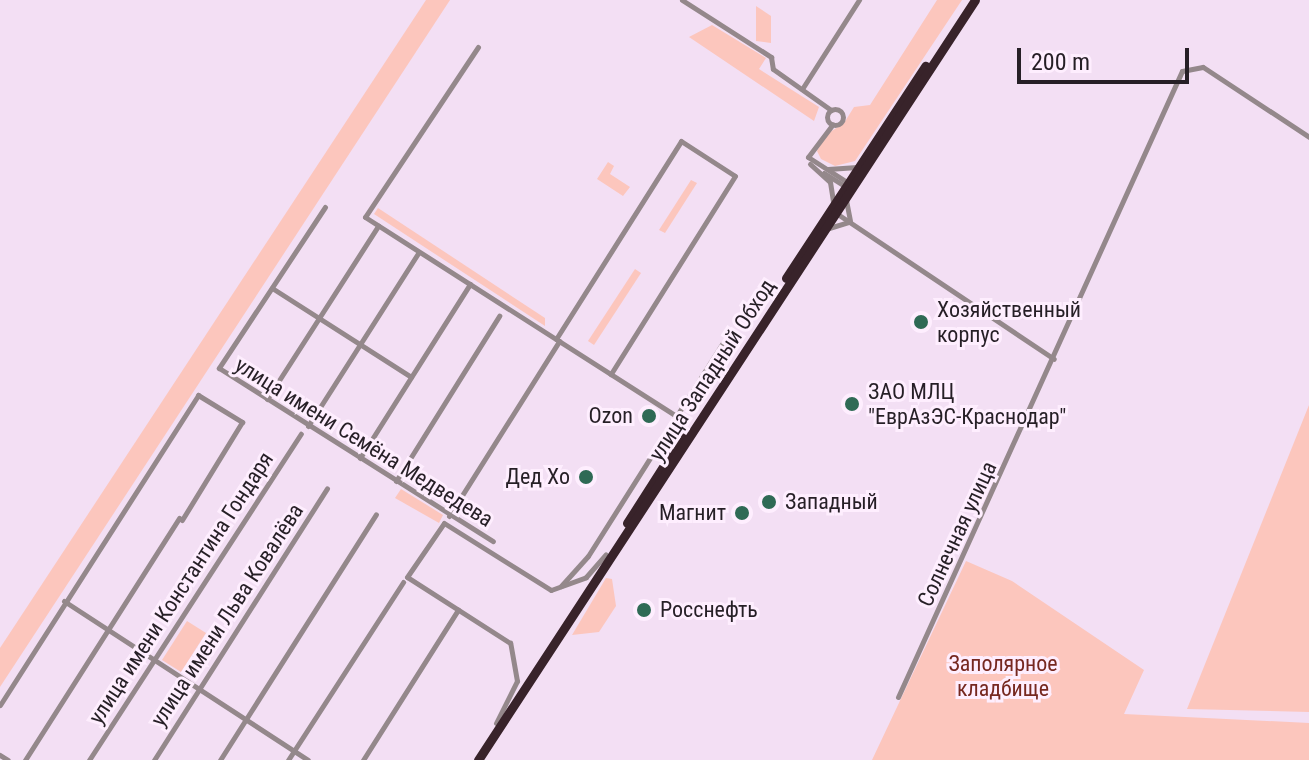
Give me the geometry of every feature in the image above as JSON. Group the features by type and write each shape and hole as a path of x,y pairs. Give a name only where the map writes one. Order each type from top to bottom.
{"highway":[{"name":"улица Западный Обход","path":"849,189 865,157 968,0"},
{"name":"улица Западный Обход","path":"472,760 975,0"},
{"name":"улица Западный Обход","path":"478,760 826,231 832,213"}],"street":[{"path":"682,0 771,57 773,69 843,117 833,124 809,161"},
{"path":"802,89 859,0"},
{"path":"478,47 365,217 679,418"},
{"name":"Солнечная улица","path":"898,697 1054,359 1179,77 1192,66 1203,67 1309,137"},
{"path":"831,110 828,119 833,124"},
{"path":"496,723 517,681 510,643 407,577 444,523 681,141 735,176 611,374"},
{"path":"826,168 853,169 865,157"},
{"path":"809,161 849,189"},
{"path":"809,161 826,168 849,189 850,222"},
{"path":"809,161 832,188 832,213 1054,359"},
{"path":"325,207 272,288 411,377"},
{"path":"826,231 850,222"},
{"path":"267,399 378,226"},
{"path":"308,426 419,252"},
{"path":"360,458 470,284"},
{"name":"улица имени Семёна Медведева","path":"272,288 219,368 493,541"},
{"path":"396,481 499,316"},
{"path":"560,587 588,556 679,418 722,344"},
{"path":"0,705 198,395 242,422 25,760"},
{"name":"улица имени Константина Гондаря","path":"89,760 301,434"},
{"name":"улица имени Льва Ковалёва","path":"154,760 327,488"},
{"path":"220,760 376,514"},
{"path":"444,523 551,590 586,577 606,554"},
{"path":"288,760 403,582"},
{"path":"64,601 308,760"},
{"path":"363,760 458,610"},
{"path":"0,755 8,760"}],"green space":[{"path":"426,0 450,0 0,687 0,648"},
{"path":"937,0 962,0 855,161 835,166 821,159 817,151 827,134 844,123 854,107 870,105"},
{"path":"756,6 771,16 771,43 756,41"},
{"path":"712,25 766,58 759,69 819,107 814,121 689,37"},
{"path":"608,162 614,166 610,174 630,187 623,196 597,179"},
{"path":"691,180 697,183 665,233 659,230"},
{"path":"378,208 545,318 545,326 374,214"},
{"path":"635,269 641,273 594,345 588,341"},
{"path":"1309,405 1309,712 1187,709"},
{"path":"401,489 443,515 439,523 395,498"},
{"name":"Заполярное кладбище","path":"966,561 1012,581 1144,670 1124,714 1309,723 1309,760 872,760"},
{"path":"606,578 612,579 616,606 599,632 572,635"},
{"path":"187,621 206,633 181,672 162,660"}],"place":[{"name":"Хозяйственный корпус","path":"921,322"},
{"name":"ЗАО МЛЦ \"ЕврАзЭС-Краснодар\"","path":"852,404"},
{"name":"Ozon","path":"649,416"},
{"name":"Дед Хо","path":"586,477"},
{"name":"Западный","path":"769,502"},
{"name":"Магнит","path":"742,513"},
{"name":"Росснефть","path":"644,610"}]}
